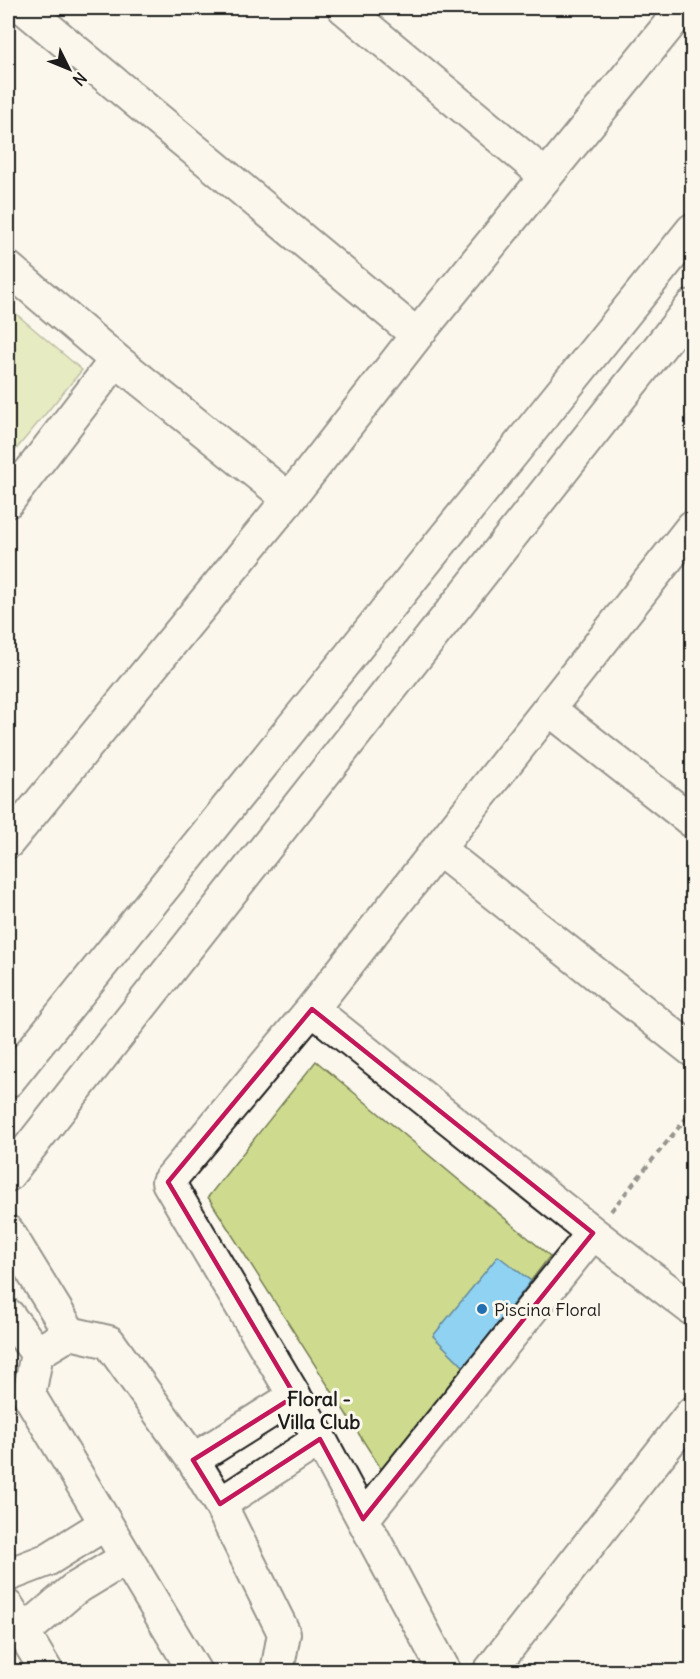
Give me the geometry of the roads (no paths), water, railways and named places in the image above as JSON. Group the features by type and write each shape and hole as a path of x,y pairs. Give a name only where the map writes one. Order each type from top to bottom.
{"street":[{"path":"24,8 417,335"},
{"path":"344,8 546,176"},
{"path":"8,842 289,499 674,11"},
{"path":"8,1081 693,230"},
{"path":"8,268 116,360 289,499"},
{"path":"8,1175 693,306"},
{"path":"8,501 116,360"},
{"path":"445,1671 320,1439 168,1182 312,1009 549,709 683,559 693,527"},
{"path":"549,709 693,821"},
{"path":"438,849 693,1050"},
{"path":"312,1009 593,1233 693,1309"},
{"path":"8,1232 70,1333"},
{"path":"363,1519 593,1233"},
{"path":"8,1316 37,1353"},
{"path":"195,1671 29,1395 37,1353 70,1333 109,1342 193,1460 220,1504 284,1633 277,1671"},
{"path":"193,1460 295,1396"},
{"path":"489,1671 693,1413"},
{"path":"220,1504 320,1439"},
{"path":"8,1575 47,1560 105,1524"},
{"path":"47,1671 16,1619 73,1590 126,1558"}],"water":[{"name":"Piscina Floral","path":"498,1256 531,1281 464,1367 433,1336"}],"place":[{"name":"Piscina Floral","path":"482,1309"}],"district":[{"name":"Floral - Villa Club","path":"319,1410"}]}
